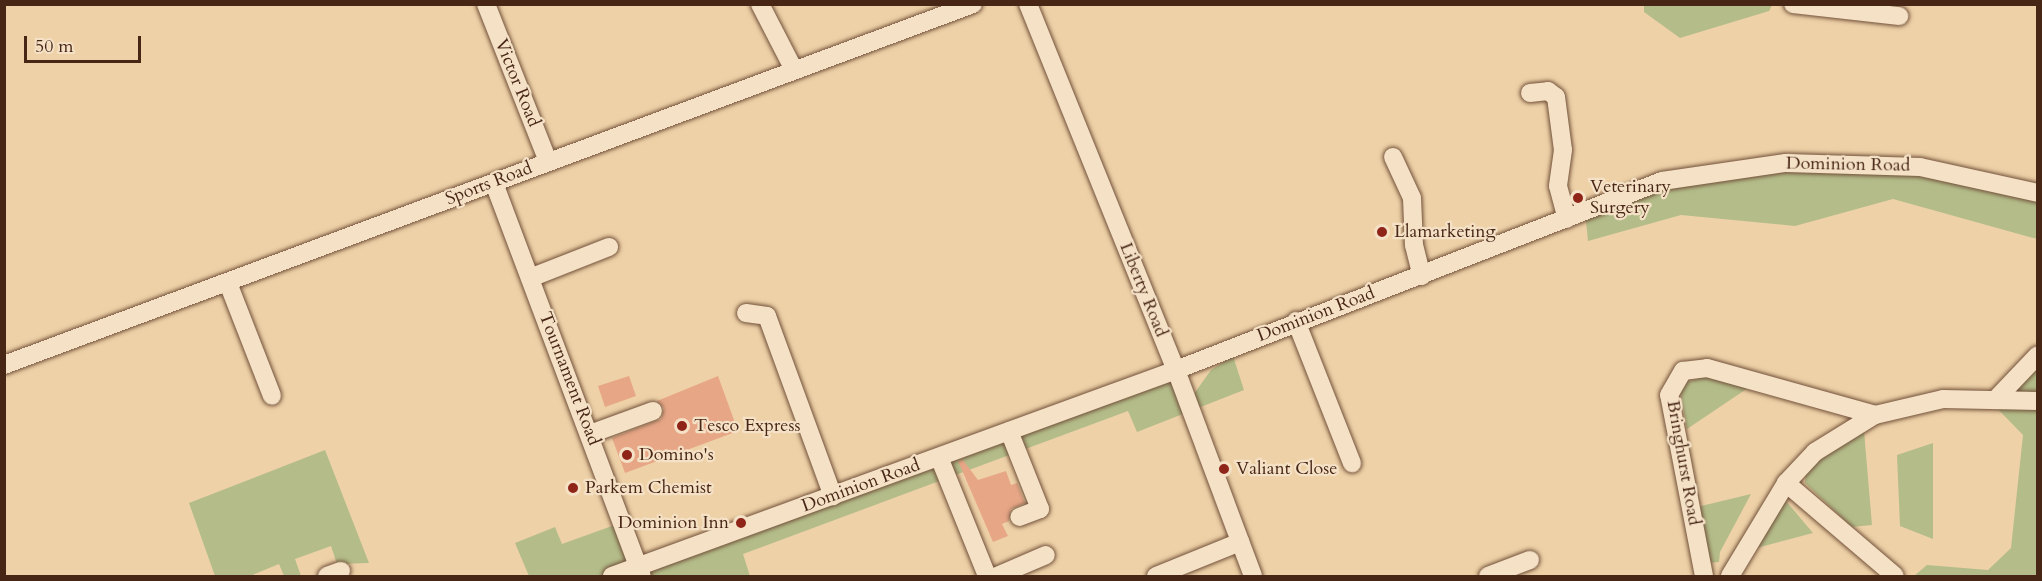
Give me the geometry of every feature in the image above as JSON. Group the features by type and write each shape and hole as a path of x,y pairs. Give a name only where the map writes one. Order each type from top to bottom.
{"street":[{"name":"Victor Road","path":"486,4 548,161"},
{"path":"760,4 794,70"},
{"name":"Sports Road","path":"4,365 974,4"},
{"name":"Liberty Road","path":"1028,4 1176,370 1253,576"},
{"path":"1793,4 1899,16"},
{"path":"1530,93 1548,91 1556,97 1563,150 1558,186 1567,219"},
{"path":"1394,157 1412,198 1414,245 1422,276"},
{"name":"Dominion Road","path":"612,576 640,572 833,496 1176,370 1296,321 1422,276 1662,181 1786,163 1920,167 2037,194"},
{"name":"Tournament Road","path":"494,183 640,572"},
{"path":"530,278 609,247"},
{"path":"228,283 272,396"},
{"path":"746,313 767,316 833,496"},
{"path":"1296,321 1352,463"},
{"path":"1997,398 2037,355"},
{"name":"Bringhurst Road","path":"1704,576 1669,394 1683,371 1707,368 1875,415"},
{"name":"Bringhurst Road","path":"1730,576 1786,483 1815,452 1875,415 1943,399 1997,398 2037,401"},
{"path":"590,434 653,411"},
{"path":"1009,431 1040,508 1018,517"},
{"path":"939,457 987,576"},
{"path":"1786,483 1895,576"},
{"path":"1156,576 1240,542"},
{"path":"997,576 1046,555"},
{"path":"1488,576 1530,560"}],"green space":[{"path":"1644,4 1772,5 1769,11 1680,38 1644,12"},
{"path":"1786,163 1920,167 2037,193 2037,239 1893,199 1795,226 1681,215 1588,241 1585,211 1662,181"},
{"path":"2037,355 2037,576 1914,576 1927,565 1988,570 2011,548 2023,435 1988,399"},
{"path":"1233,356 1244,390 1137,432 1128,411 743,554 750,576 529,576 515,543 555,527 562,544 623,522 638,567 1176,370 1191,398 1211,370"},
{"path":"1704,376 1748,388 1687,429 1680,391 1683,384"},
{"path":"1864,431 1872,525 1852,527 1805,483 1806,468"},
{"path":"1933,443 1933,539 1900,526 1897,455"},
{"path":"325,450 369,563 337,564 331,546 295,559 301,576 284,576 279,564 250,576 215,576 189,503"},
{"path":"1751,494 1720,552 1719,562 1709,563 1697,507"},
{"path":"1779,500 1786,501 1813,533 1749,550"}],"building":[{"path":"629,376 636,396 605,407 598,386"},
{"path":"718,376 738,431 625,473 612,438 661,419 664,408 657,401"},
{"path":"963,460 978,480 1006,471 1011,485 1017,483 1025,503 1011,509 1009,521 1002,524 1008,536 993,542 958,461"}],"place":[{"name":"Veterinary Surgery","path":"1578,198"},
{"name":"Llamarketing","path":"1382,232"},
{"name":"Tesco Express","path":"682,426"},
{"name":"Domino's","path":"627,455"},
{"name":"Valiant Close","path":"1224,469"},
{"name":"Parkem Chemist","path":"573,488"},
{"name":"Dominion Inn","path":"741,523"}]}
